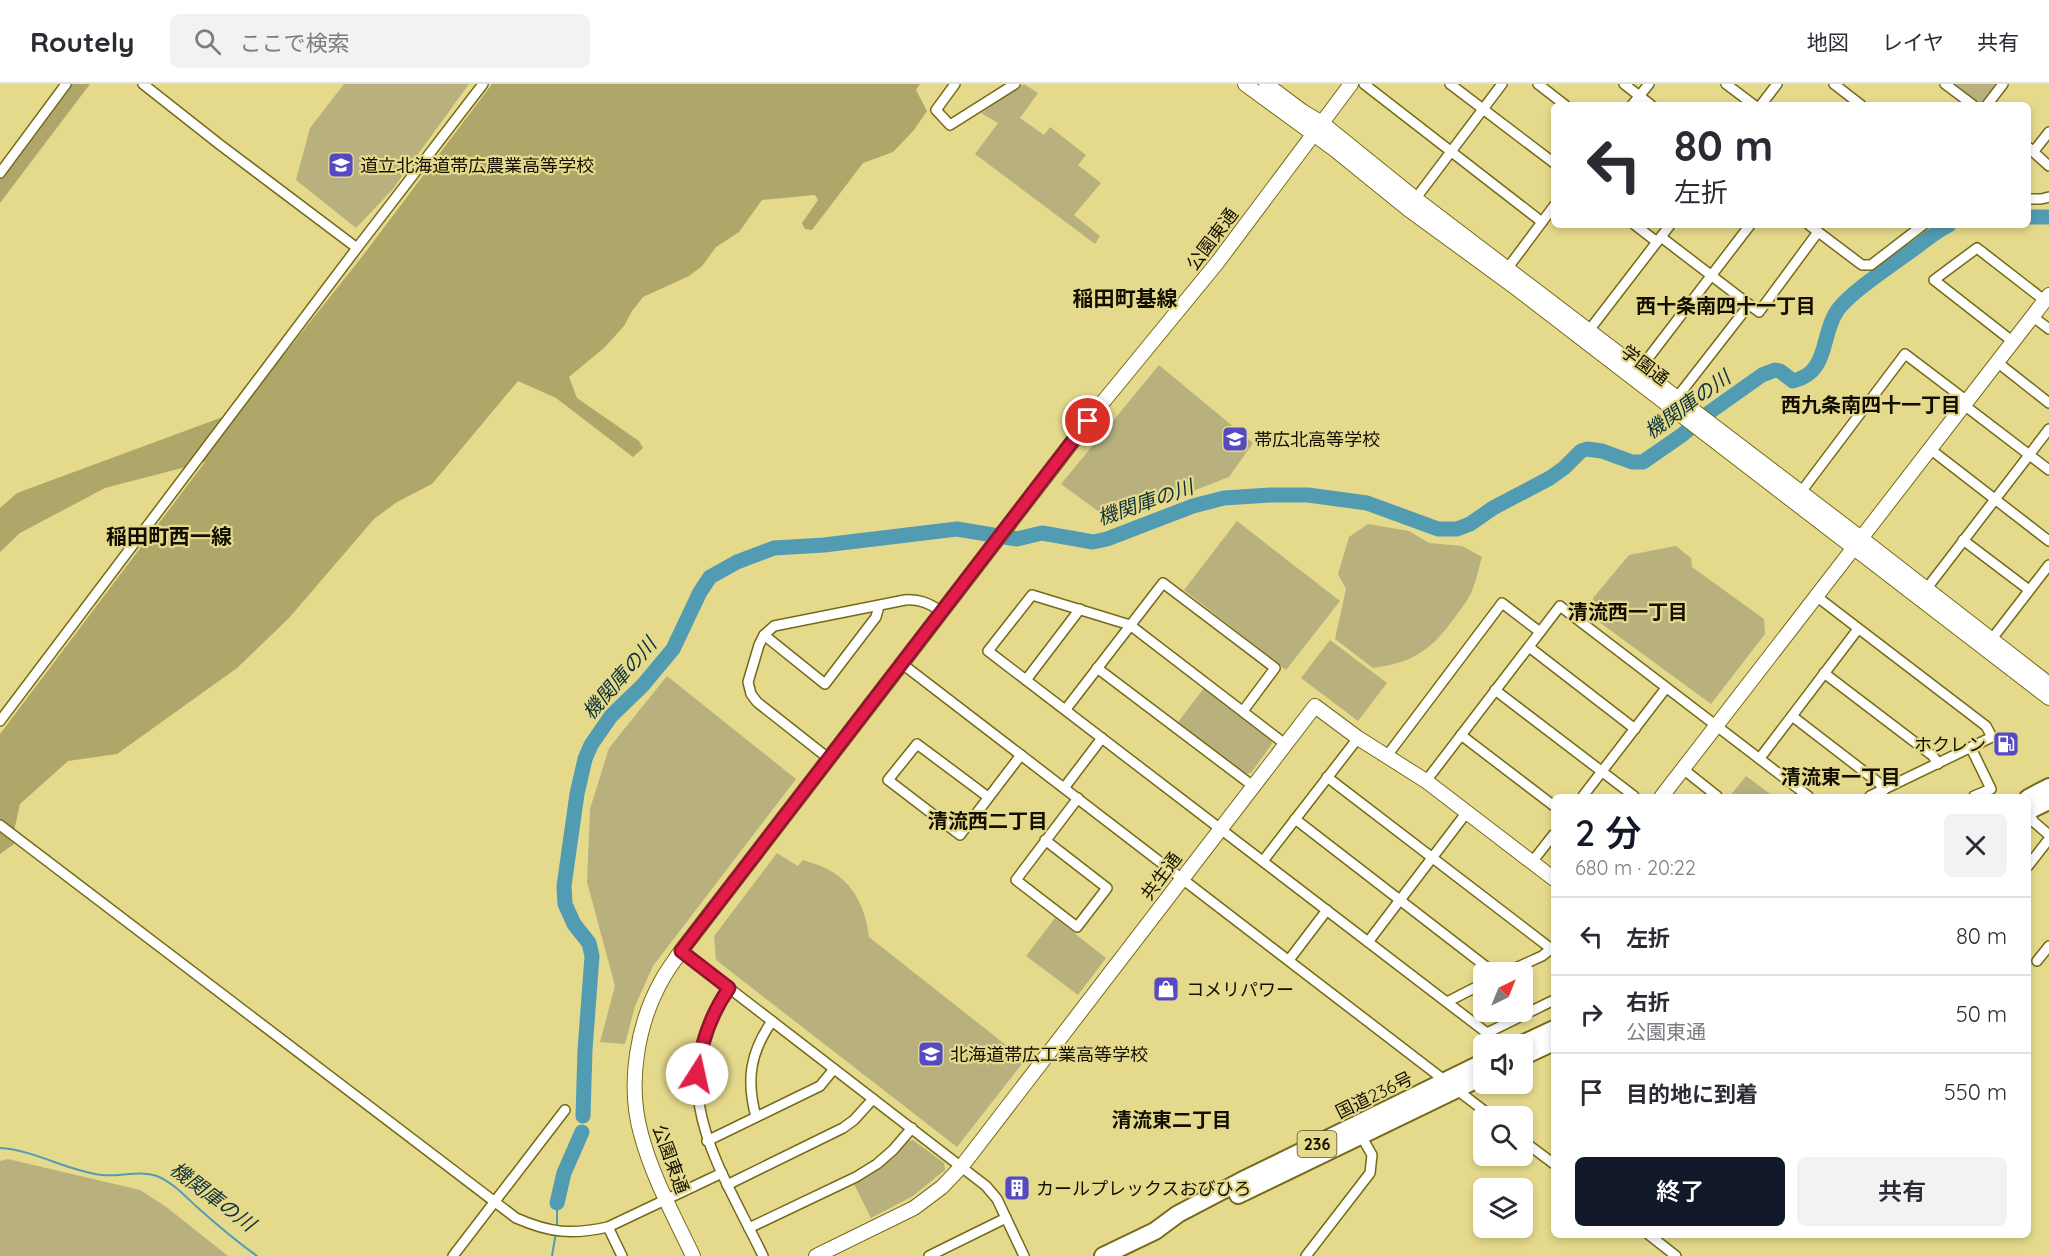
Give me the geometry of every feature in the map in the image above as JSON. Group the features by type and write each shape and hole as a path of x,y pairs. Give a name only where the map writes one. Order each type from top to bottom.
{"highway":[{"path":"2031,796 2049,787"},
{"path":"2031,810 2049,801"},
{"path":"1533,1039 1551,1030"},
{"path":"1533,1052 1551,1043"},
{"name":"国道236号","path":"1102,1256 1155,1231 1178,1214 1241,1181 1358,1131 1451,1085 1473,1070"},
{"name":"国道236号","path":"1451,1085 1473,1079"}],"street":[{"path":"0,173 66,84"},
{"path":"143,84 357,248"},
{"path":"0,721 483,84"},
{"path":"956,84 936,110 950,125 1015,84"},
{"name":"学園通","path":"1245,84 1318,129 1412,204 1857,543 2049,698"},
{"name":"学園通","path":"1266,84 1302,111 1318,129"},
{"name":"公園東通","path":"693,1256 648,1158 640,1131 635,1098 635,1073 643,1025 662,979 940,611 1103,402 1217,263 1350,84"},
{"path":"1364,84 1542,222"},
{"path":"1450,84 1551,161"},
{"path":"1412,204 1502,84"},
{"path":"1538,84 1561,102"},
{"path":"1624,84 1647,102"},
{"path":"1634,102 1649,84"},
{"path":"1726,84 1750,102"},
{"path":"1763,102 1777,84"},
{"path":"1834,84 1857,102"},
{"path":"1945,84 1969,102"},
{"path":"1989,102 2003,84"},
{"path":"1844,102 1849,96"},
{"path":"2049,132 2031,149 2049,166"},
{"path":"2031,199 2049,197"},
{"path":"1504,274 1551,210"},
{"path":"1640,228 1711,276 1758,312 1818,232"},
{"path":"1585,335 1668,228"},
{"path":"1636,374 1748,228"},
{"path":"1813,228 1862,265 1871,265 1916,228"},
{"path":"1664,794 2047,297 1977,249 1934,280 2012,341"},
{"path":"1673,403 1749,305"},
{"path":"2032,316 2049,329"},
{"path":"1797,498 1905,354 2049,470"},
{"path":"1997,362 2049,403"},
{"path":"1922,594 2049,429"},
{"path":"1930,449 2049,541"},
{"path":"1964,540 2029,590"},
{"path":"1991,640 2049,564"},
{"path":"1066,710 1163,583 1275,669 1243,711"},
{"name":"学園通","path":"1922,594 1991,640 2049,684"},
{"path":"1285,744 1130,625 1080,609 1032,595 987,651 1487,1033 1551,1001"},
{"path":"1816,596 1986,726 1992,737 1875,794"},
{"path":"828,758 757,702 751,694 748,682 764,635 774,626 917,599 927,602 940,611"},
{"path":"1386,757 1502,603 1540,632"},
{"path":"764,635 825,684 876,617 879,606"},
{"path":"1425,781 1560,606 1805,794"},
{"path":"1026,680 1080,609"},
{"path":"1760,758 1858,629"},
{"path":"1529,647 1635,729"},
{"path":"901,663 1478,1106"},
{"path":"1097,668 1253,786"},
{"path":"1824,673 1933,756 1938,764"},
{"path":"1584,794 1666,688"},
{"path":"1495,690 1631,794"},
{"name":"共生通","path":"816,1256 914,1208 942,1187 962,1166 1315,706 1358,738 1425,781 1551,877"},
{"path":"1792,716 1880,783 1884,790"},
{"path":"1461,735 1551,804"},
{"path":"1064,788 1102,738"},
{"path":"1263,861 1358,738"},
{"path":"988,797 917,744 888,780 960,835 1021,755"},
{"path":"1971,748 1991,789 1979,794"},
{"path":"1683,769 1715,794"},
{"path":"1327,777 1551,948"},
{"path":"1045,840 1107,888 1077,927 1016,880 1045,840 1078,798"},
{"path":"1368,942 1467,812"},
{"path":"2031,817 2049,837 2031,862"},
{"path":"1295,819 1480,962"},
{"path":"0,825 516,1218 539,1228 573,1232 608,1227 722,1173"},
{"path":"1532,862 1551,838"},
{"path":"1289,960 1327,910"},
{"path":"2037,961 2049,946"},
{"path":"681,951 986,1186 997,1199 1024,1256"},
{"path":"1529,962 1551,951"},
{"path":"729,988 716,1006 699,1055 697,1093 700,1118 707,1141 763,1256"},
{"path":"1447,1002 1473,989"},
{"path":"756,1117 751,1100 750,1077 756,1047 772,1021"},
{"path":"707,1141 820,1086 834,1069"},
{"path":"728,1185 843,1128 854,1120 873,1099"},
{"path":"453,1256 565,1110"},
{"path":"749,1228 856,1177 877,1164 893,1150 912,1128"},
{"path":"1306,1256 1370,1173 1372,1155 1358,1131"},
{"path":"1533,1148 1551,1162"},
{"path":"929,1256 1006,1218"},
{"path":"608,1227 622,1256"},
{"path":"1653,1238 1676,1256"}],"shaded area":[{"path":"63,84 90,84 0,203 0,166"},
{"path":"344,84 469,84 392,190 356,228 296,180 310,128"},
{"path":"492,84 920,84 916,90 927,111 914,130 893,152 863,163 812,230 805,229 802,223 818,200 815,195 762,200 739,232 716,247 702,266 689,276 643,297 624,326 605,347 569,377 577,398 639,441 643,448 633,457 556,398 518,381 432,484 397,502 374,519 289,618 237,668 117,754 68,761 20,804 14,831 18,841 0,854 0,734 205,462 105,488 20,533 0,552 0,508 17,493 239,411 361,258"},
{"path":"1024,84 1038,93 1020,118 1044,135 1050,127 1086,155 1078,165 1101,183 1074,215 1100,236 1095,244 975,154 998,123 981,113"},
{"path":"1948,84 1998,84 1984,102 1971,102"},
{"path":"1159,365 1253,443 1229,477 1113,522 1061,484"},
{"path":"1237,521 1340,601 1286,670 1184,590"},
{"path":"1368,524 1409,531 1429,543 1462,546 1482,557 1470,595 1438,638 1421,653 1411,658 1373,668 1335,639 1346,589 1338,574 1349,537"},
{"path":"1676,546 1691,558 1692,567 1764,619 1765,634 1711,704 1595,619 1593,598 1629,555"},
{"path":"1330,640 1387,683 1358,721 1301,678"},
{"path":"667,676 796,779 653,966 635,1006 625,1044 600,1042 615,986 587,882 590,809 609,748"},
{"path":"1204,688 1271,738 1272,744 1251,773 1244,774 1178,722"},
{"path":"1746,776 1770,794 1732,794"},
{"path":"777,853 798,866 803,860 823,867 838,876 852,890 862,907 869,937 1025,1060 957,1147 716,960 714,936"},
{"path":"1055,918 1106,958 1078,995 1026,956"},
{"path":"913,1140 944,1163 945,1170 913,1196 871,1218 854,1184 882,1167 907,1141"},
{"path":"8,1159 140,1190 165,1206 228,1256 0,1256 0,1161"}],"waterway":[{"name":"機関庫の川","path":"2031,217 2049,217"},
{"name":"機関庫の川","path":"583,1116 592,956 589,943 574,924 565,904 564,886 577,794 585,759 591,745 611,716 643,685 673,649 700,592 710,577 737,562 774,548 824,545 957,529 1017,539 1042,533 1093,542 1107,539 1193,506 1224,498 1270,495 1308,495 1367,503 1438,529 1457,529 1470,524 1493,508 1550,478 1581,451 1587,449 1602,451 1632,462 1643,462 1762,375 1775,370 1793,381 1805,376 1819,361 1832,321 1843,304 1871,280 1944,228"},
{"name":"機関庫の川","path":"557,1203 564,1173 582,1132"},
{"name":"機関庫の川","path":"0,1148 26,1152 89,1173 157,1176 173,1186 257,1256"},
{"name":"機関庫の川","path":"557,1203 557,1226"},
{"name":"機関庫の川","path":"552,1256 556,1232"}],"place":[{"name":"道立北海道帯広農業高等学校","path":"341,165"},
{"name":"帯広北高等学校","path":"1235,439"},
{"name":"ホクレン","path":"2006,744"},
{"name":"コメリパワー","path":"1166,989"},
{"name":"北海道帯広工業高等学校","path":"931,1054"},
{"name":"カールプレックスおびひろ","path":"1017,1188"}],"district":[{"name":"稲田町基線","path":"1125,298"},
{"name":"西十条南四十一丁目","path":"1726,305"},
{"name":"西九条南四十一丁目","path":"1871,404"},
{"name":"稲田町西一線","path":"169,536"},
{"name":"清流西一丁目","path":"1628,611"},
{"name":"清流東一丁目","path":"1841,776"},
{"name":"清流西二丁目","path":"988,820"},
{"name":"清流東二丁目","path":"1172,1119"}],"route":[{"path":"697,1074 699,1055 706,1030 716,1006 729,988 681,951 1088,421"}]}
